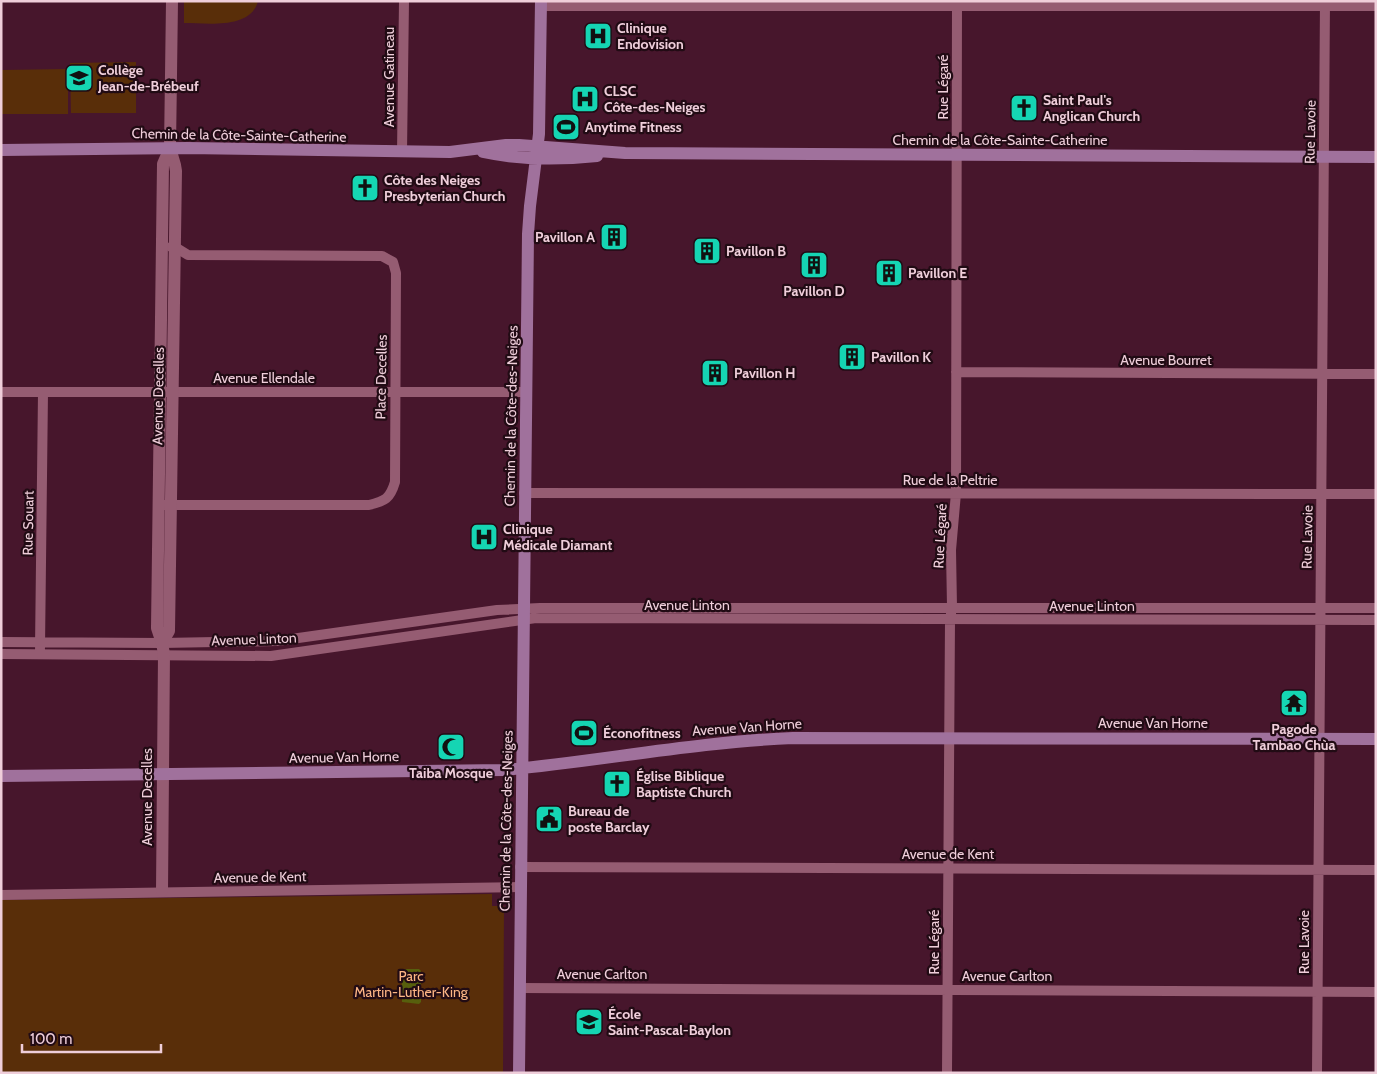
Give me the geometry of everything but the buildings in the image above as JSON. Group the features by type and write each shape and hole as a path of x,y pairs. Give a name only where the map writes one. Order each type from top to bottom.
{"main road":[{"name":"Chemin de la Côte-des-Neiges","path":"519,1073 528,223 537,152 541,3"},
{"name":"Chemin de la Côte-Sainte-Catherine","path":"1,150 170,148 402,152 476,150 505,157 537,152 567,159 625,153 1376,157"},
{"name":"Avenue Van Horne","path":"1,776 521,769 694,746 746,741 823,738 1376,739"}],"street":[{"name":"Avenue Decelles","path":"162,891 163,649 169,631 166,504 169,246 176,171 176,164 170,148 172,1"},
{"name":"Avenue Gatineau","path":"402,152 404,1"},
{"path":"541,3 1325,4 1376,6"},
{"name":"Rue Légaré","path":"947,1073 951,550 956,494 957,4"},
{"name":"Rue Lavoie","path":"1317,1073 1325,4"},
{"name":"Place Decelles","path":"166,504 368,505 381,502 392,493 394,482 396,273 393,262 389,258 382,256 188,256 169,246"},
{"name":"Avenue Bourret","path":"956,372 1376,374"},
{"name":"Avenue Ellendale","path":"1,392 526,392"},
{"name":"Rue Souart","path":"40,654 43,392"},
{"name":"Rue de la Peltrie","path":"524,493 1376,494"},
{"name":"Avenue Linton","path":"1,654 163,649 277,641 481,612 523,614 952,607 1376,608"},
{"name":"Avenue Linton","path":"1,642 40,642 271,656 523,614 536,618 1376,620"},
{"name":"Avenue de Kent","path":"520,867 1376,870"},
{"name":"Avenue de Kent","path":"1,895 162,891 520,887"},
{"name":"Avenue Carlton","path":"519,988 1376,992"}],"green space":[{"path":"184,1 258,1 254,10 247,17 237,21 215,24 184,23"},
{"path":"136,62 136,113 71,113 70,63"},
{"path":"68,69 68,114 1,114 1,70"},
{"name":"Parc Martin-Luther-King","path":"492,894 492,906 504,906 503,1073 1,1073 1,900"}],"shaded area":[{"path":"403,969 419,969 421,971 421,1002 419,1004 402,1002"}],"place":[{"name":"Clinique Endovision","path":"598,36"},
{"name":"Collège Jean-de-Brébeuf","path":"79,78"},
{"name":"CLSC Côte-des-Neiges","path":"585,99"},
{"name":"Saint Paul's Anglican Church","path":"1024,108"},
{"name":"Anytime Fitness","path":"566,127"},
{"name":"Côte des Neiges Presbyterian Church","path":"365,188"},
{"name":"Pavillon A","path":"614,237"},
{"name":"Pavillon B","path":"707,251"},
{"name":"Pavillon D","path":"814,265"},
{"name":"Pavillon E","path":"889,273"},
{"name":"Pavillon K","path":"852,357"},
{"name":"Pavillon H","path":"715,373"},
{"name":"Clinique Médicale Diamant","path":"484,537"},
{"name":"Pagode Tambao Chùa","path":"1294,703"},
{"name":"Éconofitness","path":"584,733"},
{"name":"Taiba Mosque","path":"451,747"},
{"name":"Église Biblique Baptiste Church","path":"617,784"},
{"name":"Bureau de poste Barclay","path":"549,819"},
{"name":"École Saint-Pascal-Baylon","path":"589,1022"}]}
